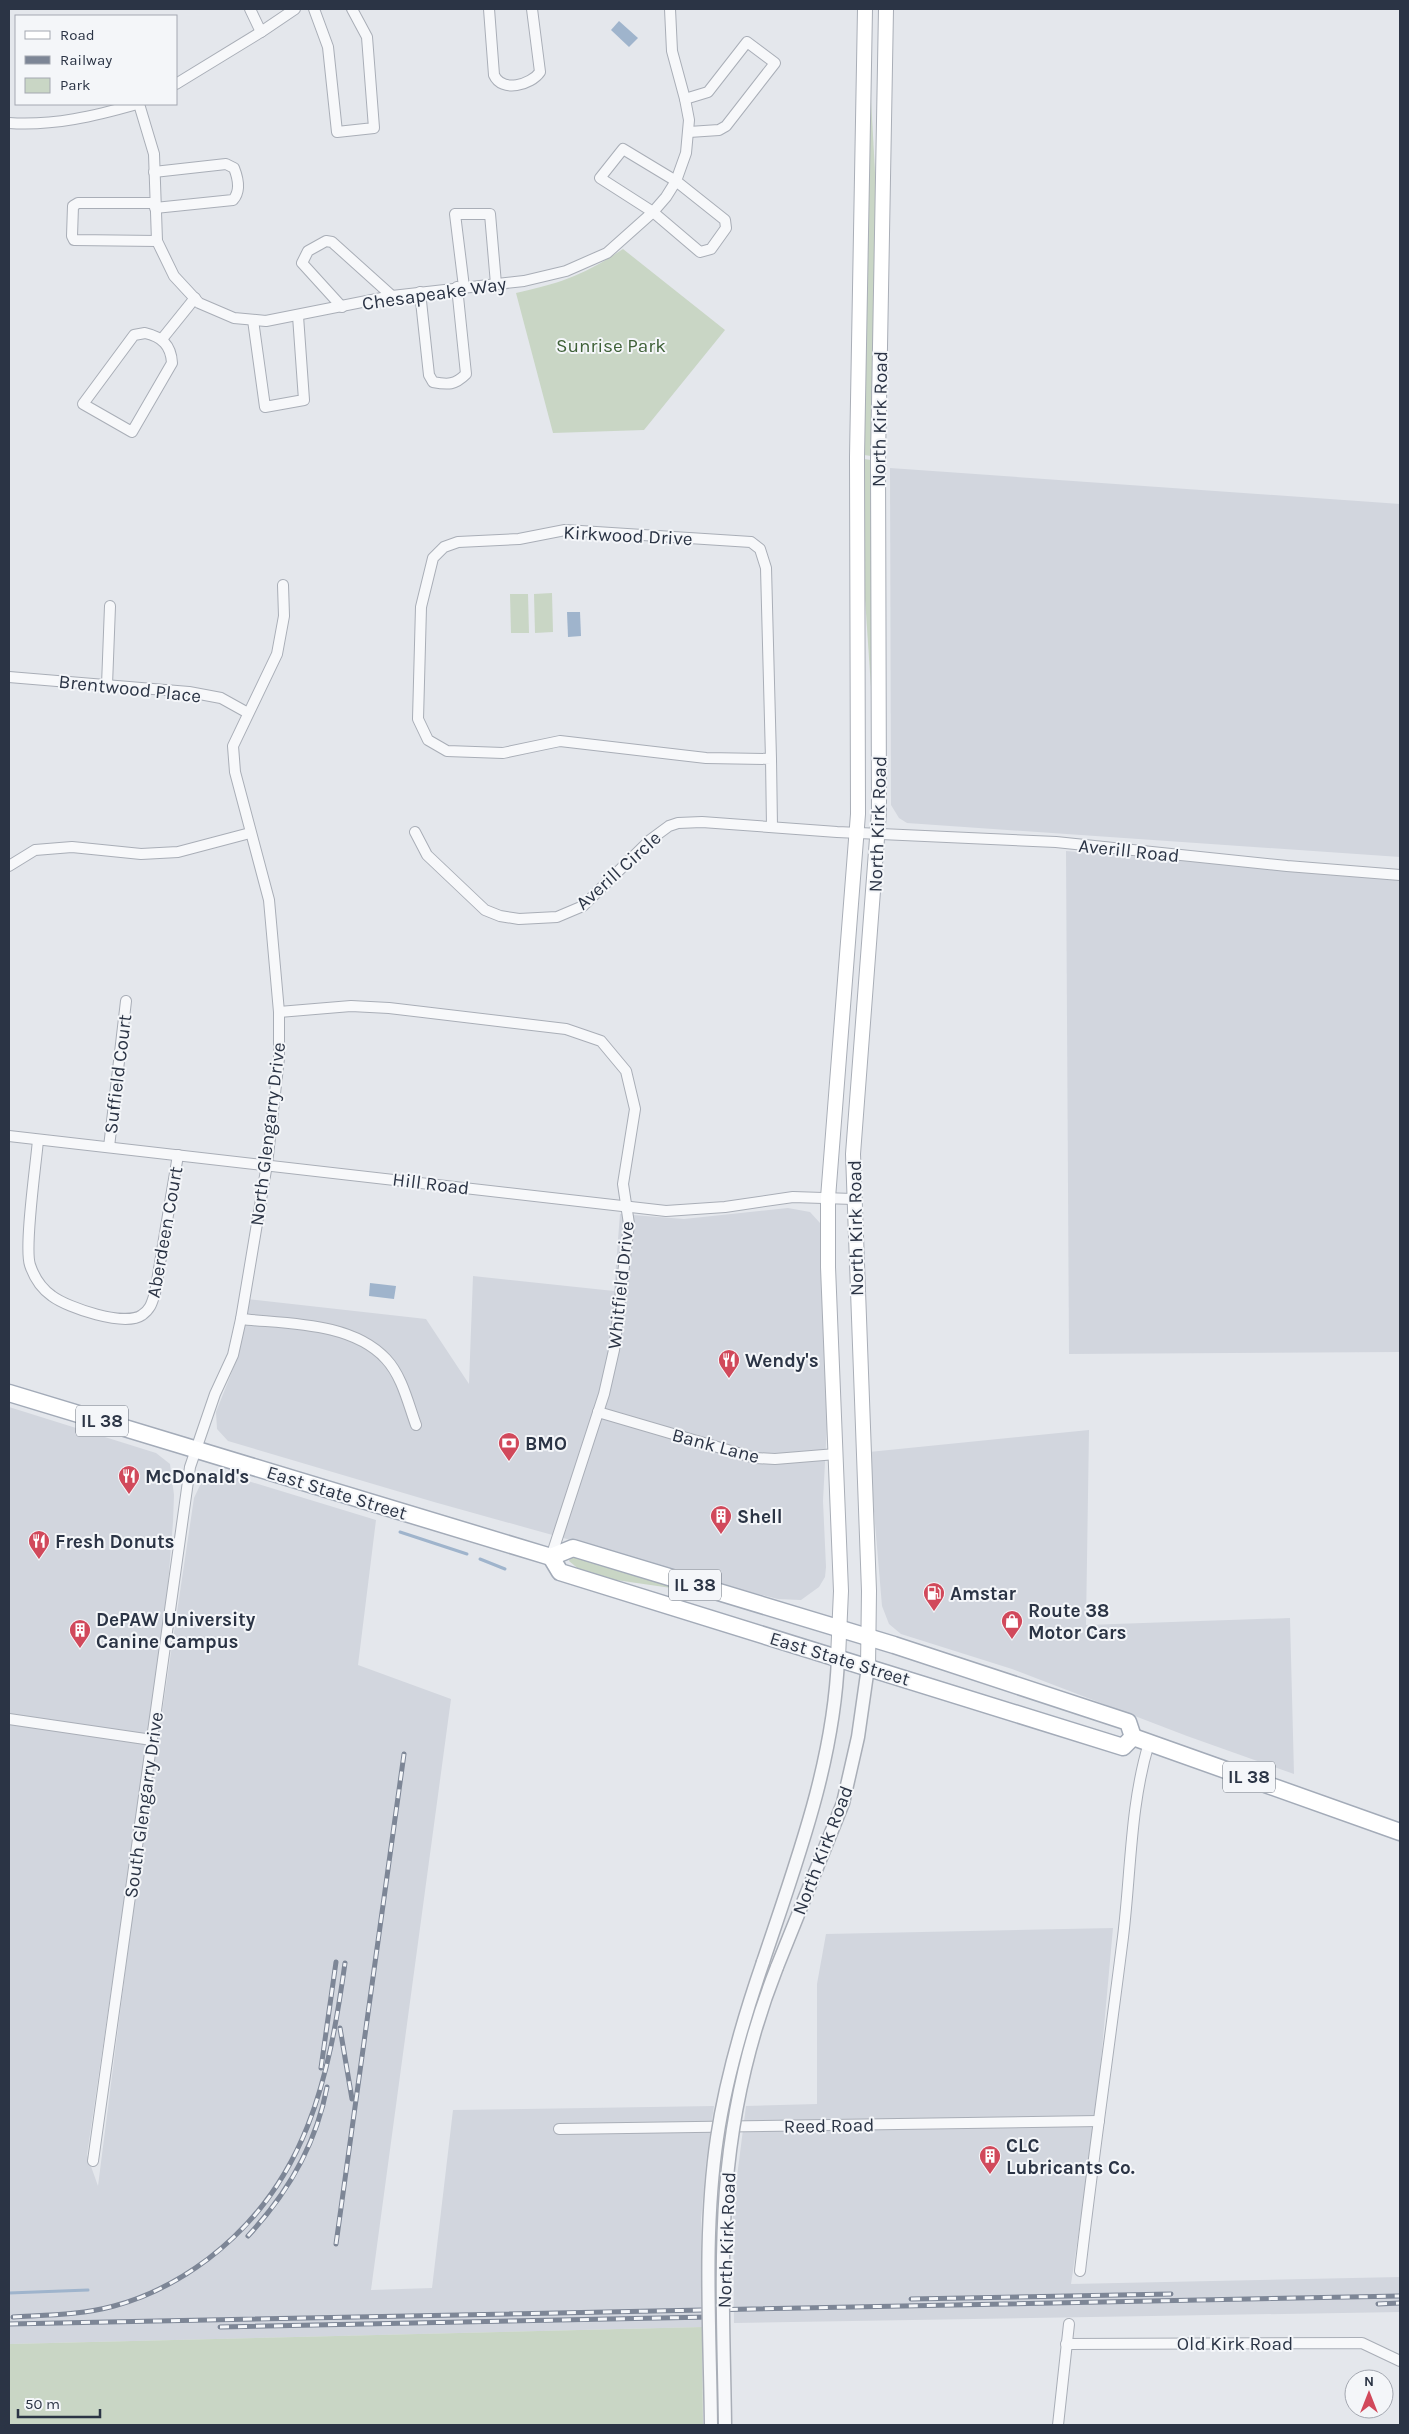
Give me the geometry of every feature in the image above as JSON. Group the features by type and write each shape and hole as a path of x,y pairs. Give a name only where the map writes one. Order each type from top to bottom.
{"main road":[{"name":"North Kirk Road","path":"838,1658 840,1591 828,1267 828,1198 858,832 860,735 857,457 865,9"},
{"name":"North Kirk Road","path":"868,1667 868,1561 854,1199 855,1114 878,833 880,744 878,442 886,9"},
{"name":"East State Street","path":"9,1393 551,1557 573,1548 839,1629 1128,1722 1141,1740 1123,1747 560,1572 551,1557"},
{"name":"IL 38","path":"1141,1740 1400,1832"}],"street":[{"path":"250,9 261,32"},
{"path":"178,83 295,9"},
{"path":"314,9 328,47 337,132 374,128 367,37 352,9"},
{"path":"489,9 494,75 499,82 509,86 530,80 540,72 532,9"},
{"name":"Chesapeake Way","path":"138,105 154,154 157,241 174,276 199,303 234,318 266,321 392,296 524,281 566,271 599,256 625,239 653,212 666,197 676,181 683,165 689,132 685,99 672,51 670,9"},
{"path":"685,99 708,92 746,42 775,63 726,126 719,130 689,132"},
{"path":"9,123 33,125 89,118 134,105"},
{"path":"623,149 676,181 725,220 726,228 711,249 700,252 653,212 600,178 623,149"},
{"path":"154,172 226,164 234,168 238,189 237,195 233,200 155,206 78,203 73,206 72,236 74,240 157,241"},
{"path":"420,292 429,375 433,382 457,383 466,374 455,214 490,214 496,284"},
{"path":"342,307 302,263 308,251 326,241 332,242 392,296"},
{"path":"162,339 195,298"},
{"path":"253,320 265,407 304,400 298,316"},
{"path":"145,333 162,339 171,351 172,363 132,432 84,404 134,335 145,333"},
{"name":"Kirkwood Drive","path":"771,759 706,758 560,741 503,753 488,754 447,750 437,746 428,740 422,730 418,706 421,607 426,578 433,558 444,547 458,542 518,539 565,530 751,542 760,550 766,568 771,759 772,827"},
{"name":"North Glengarry Drive","path":"195,1449 215,1394 233,1355 241,1319 267,1164 279,1058 279,1012 269,900 235,772 233,746 277,654 284,616 283,585"},
{"path":"107,685 110,606"},
{"name":"Brentwood Place","path":"9,677 189,692 220,698 248,713"},
{"name":"Averill Circle","path":"415,832 427,855 485,910 510,918 542,919 557,917 582,906 650,840 669,826 678,822 858,832"},
{"name":"Averill Road","path":"858,832 1056,842 1287,866 1400,875"},
{"path":"9,866 35,850 72,846 141,854 178,852 250,833"},
{"name":"Suffield Court","path":"109,1146 126,1001"},
{"name":"Whitfield Drive","path":"279,1012 351,1006 389,1008 566,1029 601,1041 626,1071 635,1109 623,1184 629,1224 614,1350 598,1412 551,1557"},
{"name":"Hill Road","path":"9,1136 626,1206 679,1210 725,1207 774,1199 854,1199"},
{"name":"Aberdeen Court","path":"38,1140 29,1245 30,1264 38,1282 52,1296 69,1305 117,1319 130,1320 141,1316 151,1308 178,1155"},
{"path":"241,1319 335,1330 363,1340 387,1359 401,1383 416,1425"},
{"name":"Bank Lane","path":"598,1412 754,1458 775,1459 836,1454"},
{"name":"South Glengarry Drive","path":"93,2161 190,1467 195,1449"},
{"name":"North Kirk Road","path":"711,2425 710,2226 714,2168 725,2094 734,2051 818,1784 834,1711 838,1658"},
{"name":"North Kirk Road","path":"725,2425 724,2231 730,2150 751,2044 777,1967 843,1803 858,1737 868,1667"},
{"path":"9,1719 152,1740"},
{"path":"1080,2271 1123,1936 1141,1768 1141,1740"},
{"name":"Reed Road","path":"559,2129 1099,2121"},
{"path":"1058,2425 1069,2324"},
{"name":"Old Kirk Road","path":"1066,2344 1362,2342 1400,2361"}],"shaded area":[{"path":"890,468 1400,504 1400,857 907,823 899,818 891,805"},
{"path":"1066,851 1400,878 1400,1352 1069,1354"},
{"path":"788,1208 810,1212 820,1223 821,1229 827,1424 823,1501 826,1567 825,1577 819,1587 801,1600 778,1599 688,1576 592,1546 434,1502 228,1441 217,1429 216,1412 237,1359 247,1299 426,1319 469,1384 473,1276 614,1291 620,1214 684,1219"},
{"path":"9,1407 156,1453 170,1464 174,1495 167,1598 147,1736 9,1717"},
{"path":"1089,1430 1086,1625 1290,1618 1294,1774 1187,1736 1012,1669 901,1634 889,1624 882,1606 869,1452"},
{"path":"225,1474 376,1520 358,1665 451,1699 371,2290 432,2288 453,2110 714,2106 706,2162 701,2220 702,2327 9,2344 9,1721 147,1744 87,2155 98,2186 136,1887 194,1498 203,1479 211,1475"},
{"path":"1113,1928 1096,2115 1071,2284 1400,2277 1400,2312 734,2323 733,2208 746,2106 817,2104 817,1984 826,1934"}],"green space":[{"path":"870,81 876,190 871,456 864,455"},
{"name":"Sunrise Park","path":"623,249 725,330 644,430 553,433 516,293 546,286 572,277"},
{"path":"864,459 871,460 874,702 872,702 864,584"},
{"path":"552,593 553,632 535,633 534,594"},
{"path":"510,594 528,594 529,633 511,633"},
{"path":"571,1556 692,1591 602,1578 581,1571 569,1561"},
{"path":"702,2327 703,2425 9,2425 9,2344"}],"water":[{"path":"619,21 638,38 629,47 611,30"},
{"path":"567,612 580,612 581,636 568,637"},
{"path":"370,1283 396,1286 394,1299 369,1296"}],"waterway":[{"path":"400,1532 467,1554"},
{"path":"480,1559 505,1569"},
{"path":"9,2293 88,2290"}],"railway":[{"path":"336,2244 404,1754"},
{"path":"321,2068 336,1962"},
{"path":"13,2317 89,2311 139,2298 175,2281 197,2267 242,2229 269,2197 291,2163 308,2126 321,2087 331,2047 345,1963"},
{"path":"340,2028 352,2099"},
{"path":"248,2236 276,2203 298,2167 316,2129 327,2087"},
{"path":"911,2299 1171,2294"},
{"path":"9,2324 1400,2296"},
{"path":"1378,2304 1400,2303"},
{"path":"220,2327 710,2317"}],"place":[{"name":"Wendy's","path":"729,1379"},
{"name":"BMO","path":"509,1462"},
{"name":"McDonald's","path":"129,1495"},
{"name":"Shell","path":"721,1535"},
{"name":"Fresh Donuts","path":"39,1560"},
{"name":"Amstar","path":"934,1612"},
{"name":"Route 38 Motor Cars","path":"1012,1640"},
{"name":"DePAW University Canine Campus","path":"80,1649"},
{"name":"CLC Lubricants Co.","path":"990,2175"}]}
